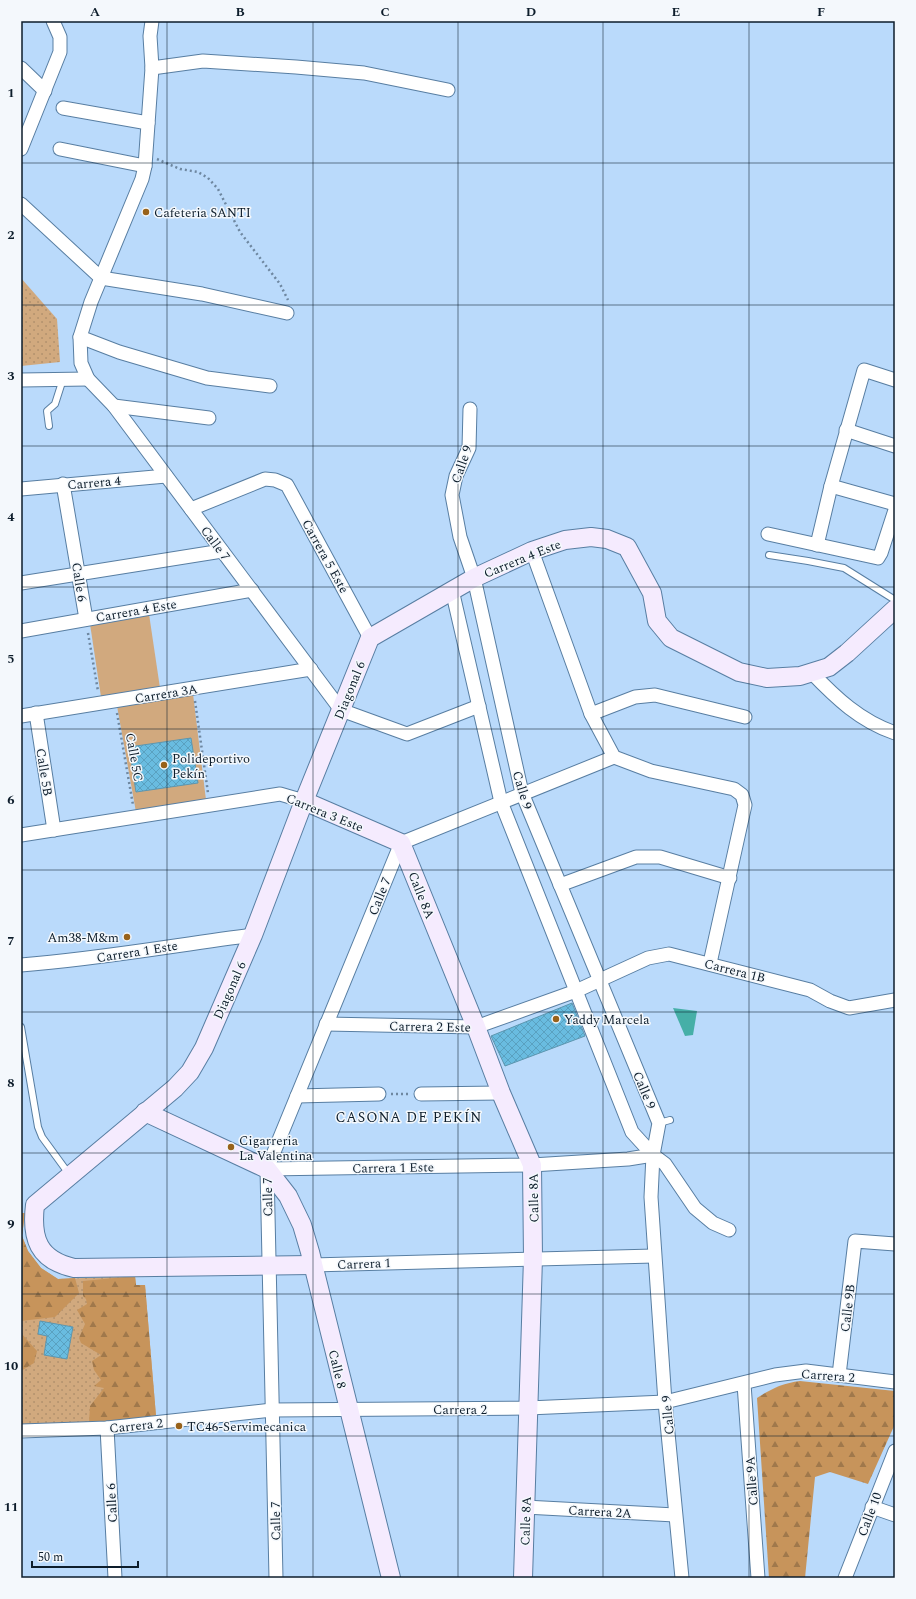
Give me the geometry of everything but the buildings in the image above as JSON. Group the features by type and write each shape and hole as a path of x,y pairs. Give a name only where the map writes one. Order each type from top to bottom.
{"main road":[{"name":"Carrera 4 Este","path":"370,638 474,578 532,551 565,540 591,537 607,539 627,547 652,593 657,621 671,638 739,672 767,678 800,676 829,667 847,653 895,609"},
{"name":"Diagonal 6","path":"74,1268 62,1266 49,1257 42,1249 36,1238 28,1204 70,1176 175,1088 190,1072 204,1048 253,935 304,801 370,638"},
{"name":"Carrera 3 Este","path":"304,801 401,843"},
{"name":"Calle 8A","path":"401,843 476,1027 501,1093 532,1164 533,1258 523,1578"},
{"name":"Carrera 1 Este","path":"145,1112 266,1169"},
{"name":"Calle 8","path":"266,1169 282,1187 295,1212 307,1242 391,1578"},
{"name":"Carrera 1","path":"74,1268 312,1265"}],"street":[{"path":"22,144 60,52 60,37 53,21"},
{"path":"21,380 88,379 81,363 80,337 91,302 142,179 146,160 152,68 150,36 152,21"},
{"path":"152,68 203,61 296,67 364,73 448,90"},
{"path":"21,68 45,91"},
{"path":"63,108 148,123"},
{"path":"60,150 146,160"},
{"path":"21,204 102,278 202,294 286,313"},
{"path":"80,337 119,352 207,378 270,386"},
{"path":"817,545 846,430 864,370 895,380"},
{"name":"Calle 7","path":"88,379 114,406 341,710"},
{"path":"114,406 208,418"},
{"name":"Calle 9","path":"470,409 469,448 456,476 452,495 460,537 474,578 522,793 600,981 664,1122 653,1155 650,1198 675,1515 682,1578"},
{"path":"846,430 895,446"},
{"name":"Carrera 4","path":"21,489 63,484 166,476"},
{"name":"Carrera 5 Este","path":"190,509 265,479 275,480 287,485 370,638"},
{"name":"Calle 6","path":"63,484 86,619"},
{"path":"831,486 895,504"},
{"path":"768,534 878,558 881,554 895,510"},
{"path":"21,583 222,551"},
{"path":"532,551 591,714 614,757 651,771 734,789 742,795 745,805 710,963"},
{"name":"Carrera 4 Este","path":"21,631 252,590"},
{"name":"Calle 9","path":"452,590 501,802 632,1132 653,1155"},
{"name":"Carrera 3A","path":"21,716 310,669"},
{"path":"811,672 841,703 858,716 883,729 895,733"},
{"path":"591,714 635,697 655,696 745,717"},
{"path":"341,710 407,734 479,706"},
{"name":"Calle 5B","path":"36,713 54,830"},
{"path":"401,843 614,757"},
{"name":"Carrera 3 Este","path":"21,835 280,794 304,801"},
{"name":"Calle 7","path":"276,1578 266,1169 401,843"},
{"path":"560,885 636,857 660,857 730,878"},
{"name":"Carrera 1 Este","path":"21,965 80,960 125,952 253,935"},
{"name":"Carrera 1B","path":"576,991 648,958 669,954 710,963 810,990 830,1001 849,1008 895,1000"},
{"name":"Carrera 2 Este","path":"326,1024 476,1027 576,991"},
{"path":"421,1094 501,1093"},
{"path":"297,1096 379,1094"},
{"path":"653,1155 665,1164 695,1208 713,1223 729,1230"},
{"name":"Carrera 1 Este","path":"266,1169 532,1164 628,1159 653,1155"},
{"name":"Calle 9B","path":"839,1374 855,1240 895,1244"},
{"name":"Carrera 1","path":"312,1265 654,1256"},
{"name":"Carrera 2","path":"21,1431 107,1428 272,1410 528,1408 666,1402 744,1384 775,1375 806,1371 895,1382"},
{"name":"Calle 9A","path":"744,1384 758,1578"},
{"name":"Calle 6","path":"107,1428 115,1578"},
{"name":"Calle 10","path":"845,1578 895,1451"},
{"name":"Carrera 2A","path":"525,1507 675,1515"},
{"path":"872,1507 895,1515"}],"lane":[{"path":"49,426 47,411 55,404 63,379"},
{"path":"769,556 844,568 895,600"},
{"path":"21,1026 38,1127 42,1137 70,1176"}],"path":[{"path":"146,160 169,164 198,172 208,178 218,189 240,232 288,299 289,309 286,313"},
{"name":"Calle 6","path":"86,619 100,703"},
{"path":"193,689 209,806"},
{"name":"Calle 5C","path":"115,701 135,817"},
{"path":"379,1094 421,1094"}],"shaded area":[{"path":"21,278 57,319 60,362 21,366"},
{"path":"149,614 160,688 101,697 90,624"},
{"path":"193,694 206,800 136,812 117,706"},
{"path":"673,1008 697,1011 693,1035 685,1036"},
{"path":"21,1213 25,1213 22,1236 28,1251 41,1268 58,1279 135,1276 136,1285 145,1285 156,1416 106,1422 21,1425"}],"green space":[{"path":"21,1213 25,1213 22,1236 28,1251 41,1268 58,1279 75,1278 79,1293 55,1317 21,1321"},
{"path":"135,1276 136,1285 145,1285 156,1416 89,1423 90,1406 104,1388 94,1386 101,1380 94,1370 92,1361 101,1355 81,1343 79,1338 85,1324 77,1310 87,1304 86,1299 83,1296 83,1281"},
{"path":"21,1333 37,1351 34,1363 21,1371"},
{"path":"800,1381 895,1391 895,1424 868,1484 830,1472 815,1477 805,1578 769,1578 757,1398 777,1387"}],"place":[{"name":"Cafeteria SANTI","path":"146,212"},
{"name":"Polideportivo Pekín","path":"164,765"},
{"name":"Am38-M&m","path":"127,937"},
{"name":"Yaddy Marcela","path":"556,1019"},
{"name":"Cigarreria La Valentina","path":"231,1147"},
{"name":"TC46-Servimecanica","path":"179,1426"}],"district":[{"name":"CASONA DE PEKÍN","path":"409,1117"}]}
